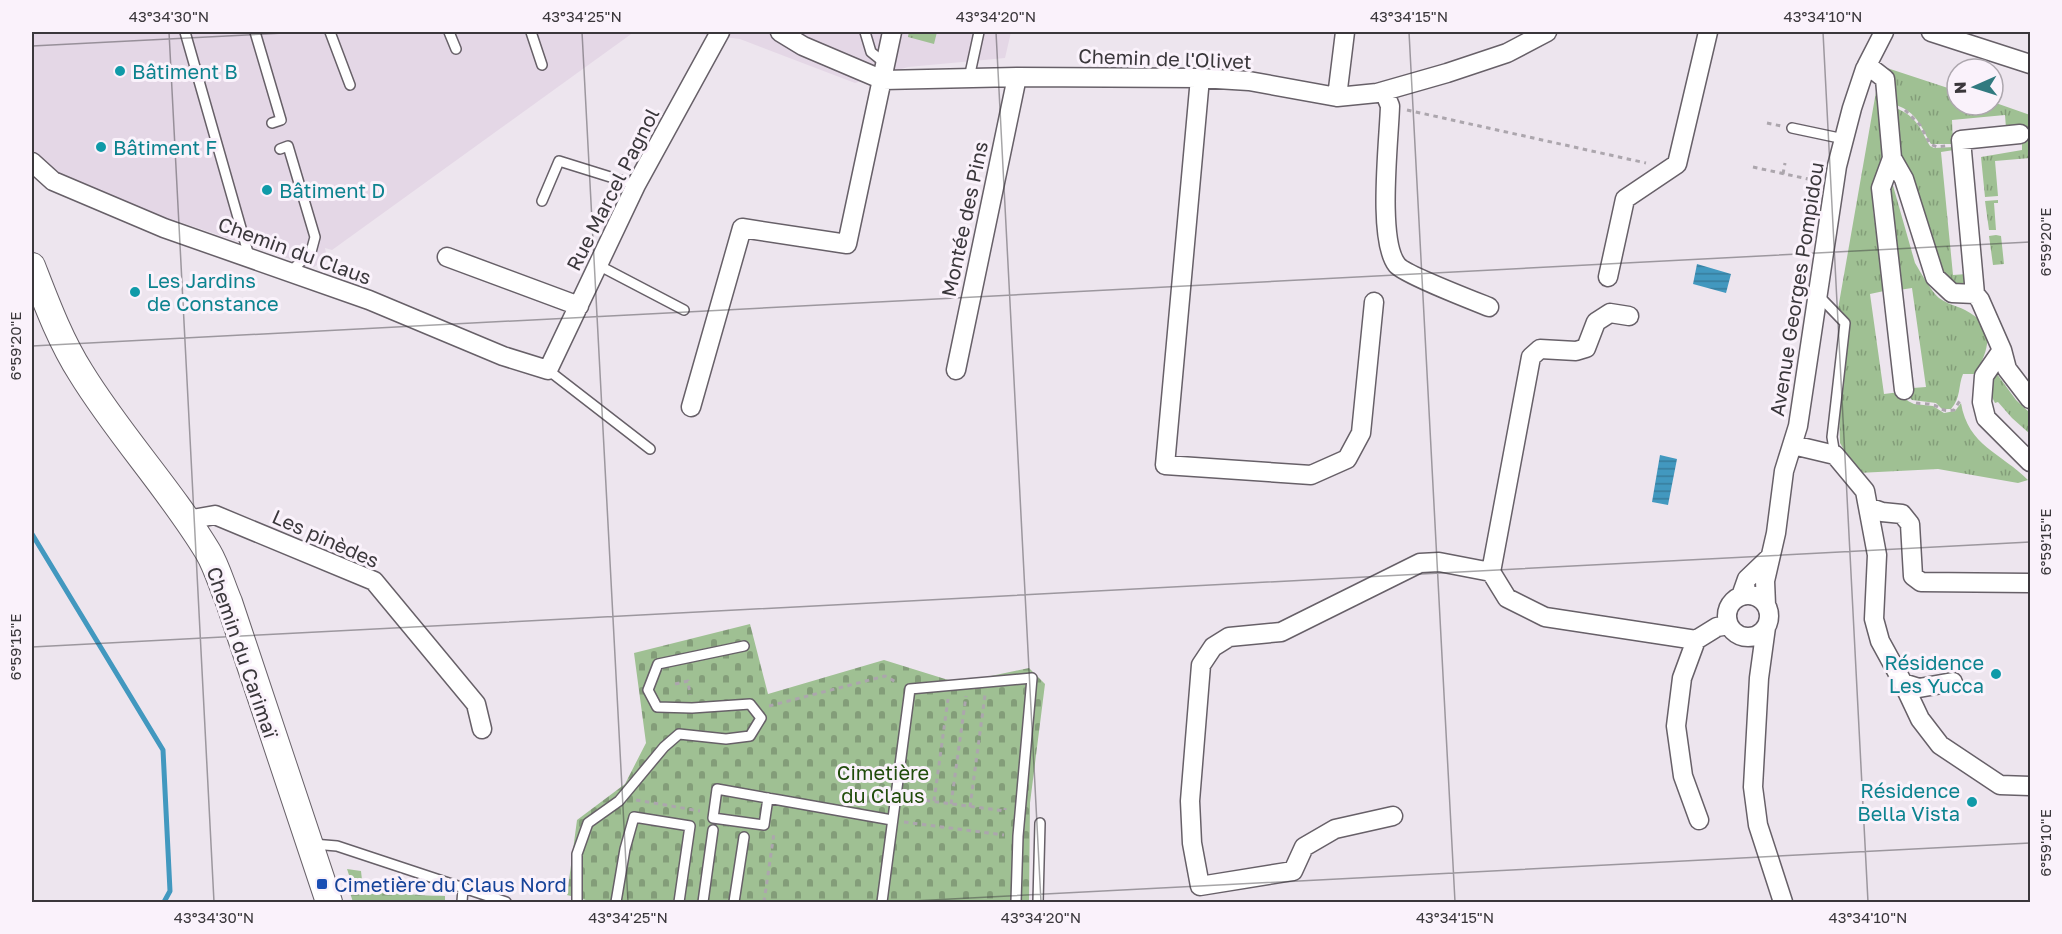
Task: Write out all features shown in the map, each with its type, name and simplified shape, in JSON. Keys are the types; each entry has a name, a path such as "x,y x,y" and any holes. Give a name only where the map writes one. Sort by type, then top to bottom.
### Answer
{"main road":[{"name":"Chemin du Carimaï","path":"32,266 60,335 80,372 104,409 187,520 209,554 229,602 329,903"}],"street":[{"name":"Rue Marcel Pagnol","path":"548,370 636,185 720,32"},
{"name":"Chemin de l'Olivet","path":"780,32 803,46 884,72 969,78 1200,78 1249,81 1337,97 1387,99 1447,73 1508,53 1547,32"},
{"path":"691,408 742,228 847,244 892,32"},
{"path":"1337,97 1345,32"},
{"path":"1608,276 1625,200 1677,164 1708,32"},
{"name":"Avenue Georges Pompidou","path":"1766,606 1765,581 1776,533 1784,471 1798,426 1834,184 1852,108 1867,65 1884,32"},
{"path":"1931,32 2031,64"},
{"path":"1867,65 1885,79 1892,158 1904,179 1935,277 1952,293 1975,294"},
{"name":"Montée des Pins","path":"956,370 1017,77"},
{"path":"1200,78 1165,465 1311,475 1347,459 1361,433 1374,302"},
{"path":"1387,99 1386,217 1389,250 1398,267 1489,308"},
{"path":"2020,134 1961,140 1975,294 1980,300 2002,350 2007,369 2031,399"},
{"path":"1892,158 1881,188 1908,396"},
{"name":"Chemin du Claus","path":"32,162 53,181 164,228 369,300 502,356 548,370"},
{"path":"447,257 579,306"},
{"path":"1491,573 1531,357 1540,349 1576,351 1586,348 1596,322 1610,313 1629,316"},
{"path":"2002,350 1984,376 1982,402 1986,418 2031,462"},
{"path":"1793,445 1836,455 1865,491 1877,555 1874,619 1880,641 1920,720 1940,745 2000,785 2031,786"},
{"path":"1868,507 1882,512 1902,514 1910,524 1913,576 1921,582 2031,583"},
{"name":"Les pinèdes","path":"187,520 215,515 374,581 476,704 482,729"},
{"path":"1759,678 1749,653 1734,630 1727,613 1732,603 1741,596 1747,579 1769,558"},
{"path":"1393,816 1335,829 1304,848 1293,871 1200,886 1192,843 1190,801 1201,665 1213,647 1229,637 1281,632 1420,563 1439,562 1491,573 1508,598 1545,617 1696,640"},
{"path":"1741,596 1760,599 1766,606 1769,616 1759,678 1753,787 1758,825 1783,903"},
{"path":"1699,820 1683,776 1676,726 1682,678 1696,640 1717,627 1734,630 1749,637 1759,634 1766,627"},
{"path":"1903,683 1919,688 1953,682"}],"lane":[{"path":"185,32 249,256"},
{"path":"255,32 281,120 272,123"},
{"path":"330,32 350,85"},
{"path":"450,32 456,49"},
{"path":"531,32 542,65"},
{"path":"865,32 871,52 884,72"},
{"path":"969,78 979,32"},
{"path":"1792,128 1844,139"},
{"path":"280,148 288,146 315,237 311,252 290,272"},
{"path":"542,201 559,161 636,185"},
{"path":"598,265 684,310"},
{"path":"1817,293 1845,323 1832,437 1836,455"},
{"path":"548,370 650,449"},
{"path":"577,903 577,854 588,823 622,797 664,747 679,734 726,739 750,736 761,718 750,704 692,708 657,707 648,690 658,664 744,646"},
{"path":"882,903 910,689 1032,678 1018,836 1016,903"},
{"path":"768,798 764,825 713,818 717,789 768,798 892,820"},
{"path":"616,903 625,849 634,817 690,826 679,903"},
{"path":"1038,903 1040,823"},
{"path":"703,903 713,830"},
{"path":"734,903 744,837"},
{"path":"308,844 337,846 506,903"},
{"path":"462,903 463,888"}],"path":[{"path":"1387,99 1664,167 1677,164"},
{"path":"1901,109 1914,117 1931,145 1953,146"},
{"path":"1783,174 1785,163"},
{"path":"1753,167 1834,184"},
{"path":"1908,396 1935,405 1943,411 1954,410 1960,399"},
{"path":"761,718 768,706 885,676 910,689"},
{"path":"675,684 688,681 692,708"},
{"path":"970,807 987,682"},
{"path":"951,804 968,684"},
{"path":"934,801 950,685"},
{"path":"906,793 915,799 1005,811 1006,800"},
{"path":"622,797 714,814"},
{"path":"892,820 1018,836"},
{"path":"764,903 774,836"}],"shaded area":[{"path":"32,32 634,32 332,250 325,248 327,258 314,267 32,170"},
{"path":"681,32 1011,32 1005,58 908,67 855,83 740,39"}],"green space":[{"path":"909,32 937,32 934,44 908,37"},
{"path":"1881,66 1945,87 1945,117 1984,117 1952,120 1953,144 1931,144 1914,116 1896,105"},
{"path":"1877,86 1882,157 1876,182 1876,206 1873,209 1884,291 1870,294 1884,394 1900,392 1914,404 1933,406 1944,413 1955,411 1961,403 1965,418 1978,439 2028,480 2018,483 1938,469 1858,473 1840,443 1839,406 1848,319 1838,309"},
{"path":"2005,106 2030,115 2030,129 2021,126 2006,128"},
{"path":"1896,108 1913,119 1930,146 1934,148 1954,147 1954,150 1941,152 1953,275 1967,274 1965,283 1957,286 1940,274 1899,147"},
{"path":"2030,138 2030,158 1995,161 1998,196 1985,197 1981,157 2022,150 2022,139"},
{"path":"1888,182 1892,182 1915,263 1926,282 1939,298 1975,316 1986,330 1987,347 1984,355 1975,374 1963,374 1958,396 1951,409 1942,409 1936,403 1912,400 1909,397 1913,388 1926,387 1912,288 1899,290"},
{"path":"1998,200 1998,203 1994,203 1996,230 1989,230 1985,201"},
{"path":"1989,236 2001,236 2004,264 1993,265"},
{"path":"1997,374 2016,400 2030,413 2030,434 1998,402 1995,403 1992,397 1987,397 1988,378"},
{"name":"Cimetière du Claus","path":"750,624 768,694 884,660 958,683 1029,668 1045,684 1030,803 1029,902 586,902 586,900 567,895 577,820 625,784 646,743 634,653"},
{"path":"347,869 361,871 362,880 382,889 445,896 445,902 353,902 349,890 352,884"}],"water":[{"path":"1697,264 1731,274 1726,293 1693,284"},
{"path":"1660,455 1677,459 1668,505 1652,502"}],"waterway":[{"path":"32,534 163,750 170,891 164,902"}],"place":[{"name":"Bâtiment B","path":"120,71"},
{"name":"Bâtiment F","path":"101,147"},
{"name":"Bâtiment D","path":"267,190"},
{"name":"Les Jardins de Constance","path":"135,292"},
{"name":"Résidence Les Yucca","path":"1996,674"},
{"name":"Résidence Bella Vista","path":"1972,802"},
{"name":"Cimetière du Claus Nord","path":"322,884"}]}
